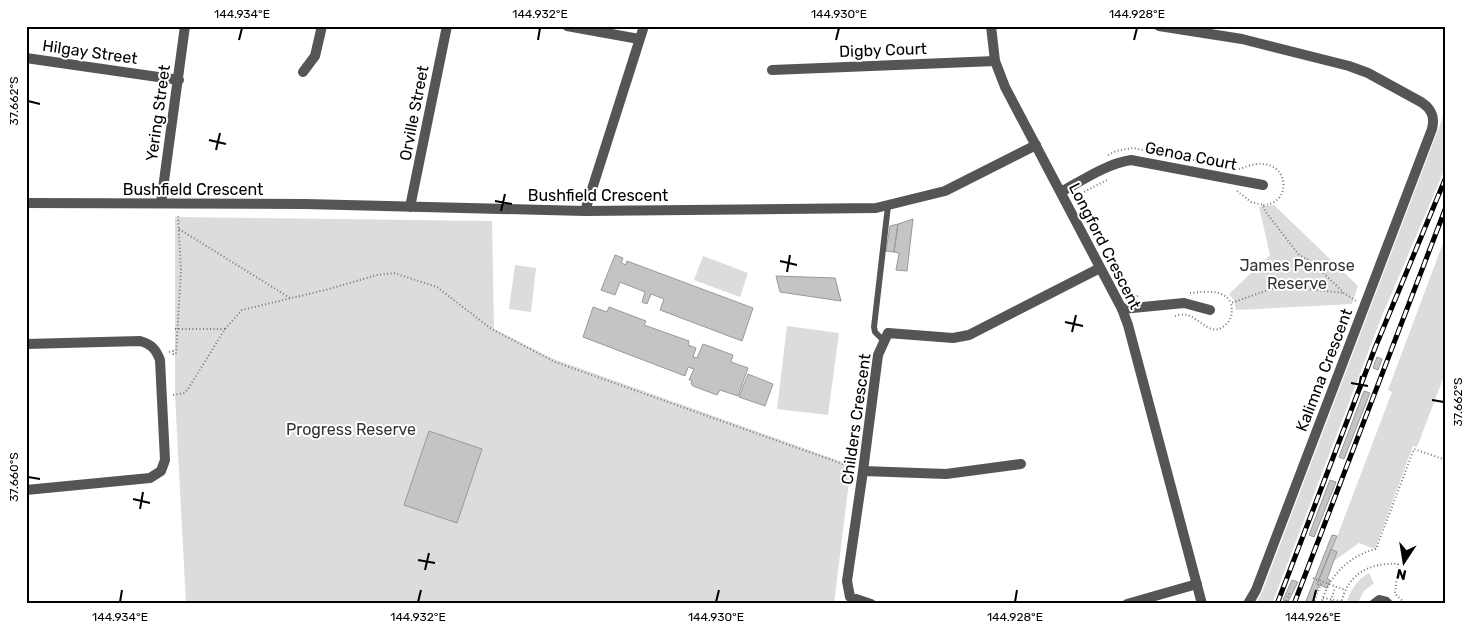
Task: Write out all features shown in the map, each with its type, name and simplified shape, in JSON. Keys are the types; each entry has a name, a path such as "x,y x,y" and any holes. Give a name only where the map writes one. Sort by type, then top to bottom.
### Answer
{"street":[{"name":"Yering Street","path":"161,203 185,26"},
{"path":"303,72 315,56 322,26"},
{"name":"Orville Street","path":"410,207 446,26"},
{"path":"567,26 640,39"},
{"path":"585,211 644,26"},
{"name":"Longford Crescent","path":"991,26 995,61 1005,87 1122,309 1128,325 1202,604"},
{"name":"Kalimna Crescent","path":"1158,26 1242,39 1358,69 1426,105 1433,117 1432,129 1256,590 1248,604"},
{"name":"Hilgay Street","path":"26,58 178,80"},
{"name":"Digby Court","path":"772,70 995,61"},
{"name":"Bushfield Crescent","path":"26,203 161,203 585,211 876,208 945,191 1036,145"},
{"name":"Genoa Court","path":"1061,192 1114,164 1131,160 1263,185"},
{"name":"Childers Crescent","path":"871,604 850,597 847,581 878,356 888,333 953,338 969,335 1100,268"},
{"path":"1122,309 1184,303 1210,310"},
{"path":"26,344 140,341 155,349 160,360 165,460 161,471 150,478 26,490"},
{"path":"863,471 946,474 1022,464"},
{"path":"1127,604 1197,584"}],"lane":[{"path":"884,341 875,332 874,326 888,206"},
{"path":"1371,604 1379,598 1387,600 1391,604"}],"path":[{"path":"1104,157 1116,151 1133,148 1229,167"},
{"path":"1235,190 1251,202 1263,205 1270,205 1282,194 1284,182 1279,171 1260,163 1239,169"},
{"path":"1073,186 1078,196 1114,176"},
{"path":"1263,205 1265,211 1299,255 1312,262 1344,294 1364,306"},
{"path":"169,352 173,351 173,354 176,354 176,329 182,271 178,215"},
{"path":"178,229 290,298"},
{"path":"173,395 184,393 188,390 225,330 242,310 387,273 401,275 437,287 490,328 555,362 863,471"},
{"path":"176,329 225,330"},
{"path":"1321,604 1329,584 1350,560 1362,553 1376,550 1414,449 1446,460"},
{"path":"1323,598 1341,602 1346,590 1364,570 1384,563 1398,564 1395,594 1406,604"},
{"path":"1313,578 1346,590"},
{"path":"1313,604 1322,581"},
{"path":"1330,604 1335,586"},
{"path":"1285,604 1290,592"}],"green space":[{"path":"1446,109 1446,166 1382,316 1272,604 1256,604 1262,592"},
{"name":"James Penrose Reserve","path":"1274,205 1358,286 1352,304 1236,310 1234,300 1229,294 1270,255 1259,207"},
{"name":"Progress Reserve","path":"175,217 492,221 494,329 551,358 851,465 834,604 186,604 175,395"},
{"path":"1446,235 1446,371 1417,447 1413,446 1375,549 1359,543 1334,561 1337,552 1332,550 1392,392 1388,390"},
{"path":"703,256 748,273 740,297 694,280"},
{"path":"515,265 536,268 531,312 509,309"},
{"path":"787,326 839,333 828,415 777,409"},
{"path":"1369,573 1374,583 1364,591 1357,604 1346,604 1355,586"}],"building":[{"path":"913,219 907,271 896,270 899,253 894,252 898,224"},
{"path":"898,224 894,252 886,251 890,226"},
{"path":"615,255 623,258 621,263 626,265 627,261 753,308 742,341 660,310 664,299 651,294 647,304 642,302 645,292 620,282 615,295 601,290"},
{"path":"776,276 835,278 841,301 780,292"},
{"path":"593,307 607,312 609,307 646,321 644,325 689,341 688,345 696,348 693,357 697,358 703,344 733,355 731,362 748,368 738,396 720,390 717,395 693,386 691,384 692,380 689,380 694,369 688,367 685,376 583,337"},
{"path":"1377,357 1382,359 1378,370 1373,368"},
{"path":"748,374 773,384 765,406 739,397"},
{"path":"1364,391 1370,393 1344,459 1339,457"},
{"path":"429,431 482,449 457,523 404,505"},
{"path":"1330,480 1336,482 1314,537 1309,535"},
{"path":"1332,535 1337,536 1317,584 1319,585 1312,603 1306,601"},
{"path":"1331,549 1337,552 1327,579 1330,580 1327,588 1317,584"},
{"path":"1292,580 1298,582 1288,602 1283,600"}],"railway":[{"path":"1277,604 1375,348 1446,177"},
{"path":"1294,604 1446,207"}]}
